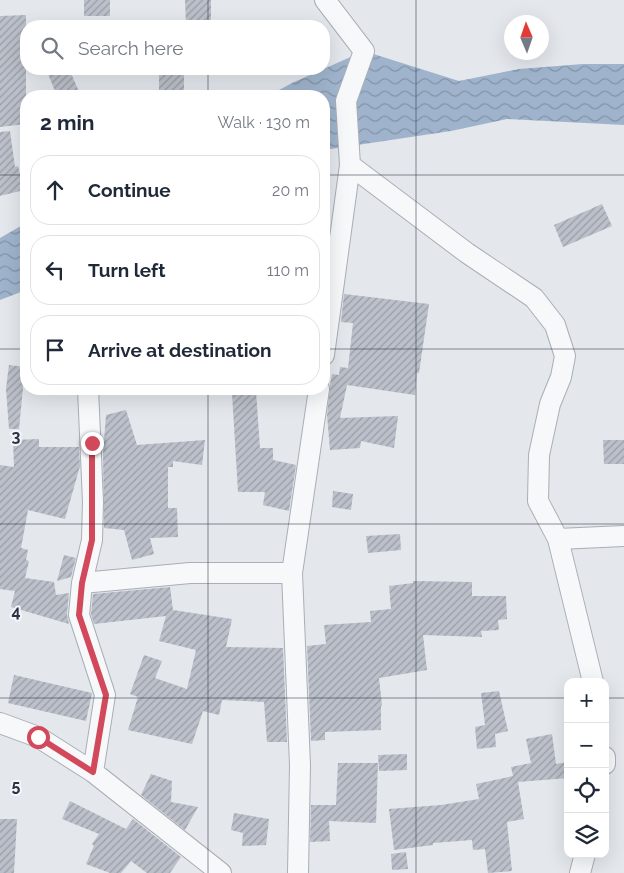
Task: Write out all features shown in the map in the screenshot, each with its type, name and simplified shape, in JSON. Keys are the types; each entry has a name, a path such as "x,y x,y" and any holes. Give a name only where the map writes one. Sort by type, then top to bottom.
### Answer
{"street":[{"path":"325,0 364,51 346,101 350,166 330,312"},
{"path":"350,166 466,253 534,298 555,325 565,356 561,377 550,404 539,454 538,501 558,539 592,678"},
{"path":"88,395 93,502 92,540 82,583 79,615 106,695 93,772"},
{"path":"298,873 300,764 292,573 317,395"},
{"path":"558,539 624,536"},
{"path":"82,583 190,573 292,573"},
{"path":"0,723 38,737 93,772 221,873"},
{"path":"580,873 584,858"}],"water":[{"path":"364,51 459,81 519,69 583,64 624,64 624,125 507,119 451,131 330,149 330,90 279,90 310,75 330,75 330,66"},
{"path":"20,226 20,292 0,300 0,238"}],"building":[{"path":"84,0 110,0 110,16 84,16"},
{"path":"185,0 211,0 211,20 186,20"},
{"path":"26,15 26,20 20,20 20,75 26,75 26,90 20,90 20,125 0,127 0,16"},
{"path":"48,75 72,75 78,90 55,90"},
{"path":"159,75 184,75 184,90 159,90"},
{"path":"10,131 15,167 18,166 20,174 20,191 0,196 0,132"},
{"path":"602,204 612,226 563,247 554,225"},
{"path":"344,294 429,304 415,395 347,385 340,418 398,416 394,448 361,441 360,448 330,450 327,415 330,385 332,374 339,375 340,367 348,368 353,323 341,322"},
{"path":"9,365 20,366 20,395 22,395 19,429 9,429 6,389"},
{"path":"232,395 256,395 260,448 273,448 273,460 296,465 289,511 263,505 265,492 238,492"},
{"path":"126,410 137,445 205,440 202,465 173,461 173,467 168,467 168,508 177,508 178,537 150,538 154,554 132,560 124,530 104,528 103,454 106,415"},
{"path":"39,439 39,447 79,447 80,466 65,519 28,510 21,548 28,550 26,560 29,561 25,578 54,582 56,595 69,593 67,614 69,624 11,607 15,591 0,589 0,465 14,467 13,440"},
{"path":"603,440 624,440 624,464 604,464"},
{"path":"333,491 353,494 351,510 332,507"},
{"path":"400,534 401,550 368,553 366,536"},
{"path":"64,555 76,558 71,577 57,581"},
{"path":"413,581 472,582 472,596 506,596 507,619 498,620 499,630 481,631 482,637 423,635 427,670 379,678 382,705 381,730 325,732 325,740 311,741 307,646 326,644 324,625 371,622 370,611 391,609 389,586 413,583"},
{"path":"170,587 173,610 232,619 226,647 283,648 287,742 267,742 264,702 222,700 219,715 203,711 192,744 128,730 138,697 130,694 144,655 162,661 155,678 187,689 196,650 159,641 166,616 94,624 91,614 93,594"},
{"path":"14,675 92,693 86,721 8,703"},
{"path":"499,691 508,731 495,734 496,747 477,749 475,727 485,725 481,693"},
{"path":"552,734 556,764 564,763 564,778 518,782 524,819 507,822 512,871 488,873 485,849 473,850 472,840 433,843 433,845 394,850 389,809 441,805 479,799 476,784 513,776 511,767 531,763 526,739"},
{"path":"407,754 407,770 379,771 378,755"},
{"path":"338,763 378,763 376,823 329,821 330,841 310,842 311,805 336,805"},
{"path":"151,774 172,781 171,802 198,807 185,830 141,795"},
{"path":"70,801 126,829 133,819 181,857 170,873 147,873 131,861 121,873 110,873 86,864 94,846 92,844 99,834 62,819"},
{"path":"234,813 269,819 266,845 242,846 243,833 231,830"},
{"path":"0,819 17,819 14,873 0,873"},
{"path":"406,852 408,869 392,870 391,854"}],"route":[{"path":"38,737 93,772 106,695 79,615 82,583 92,540 92,443"}]}
